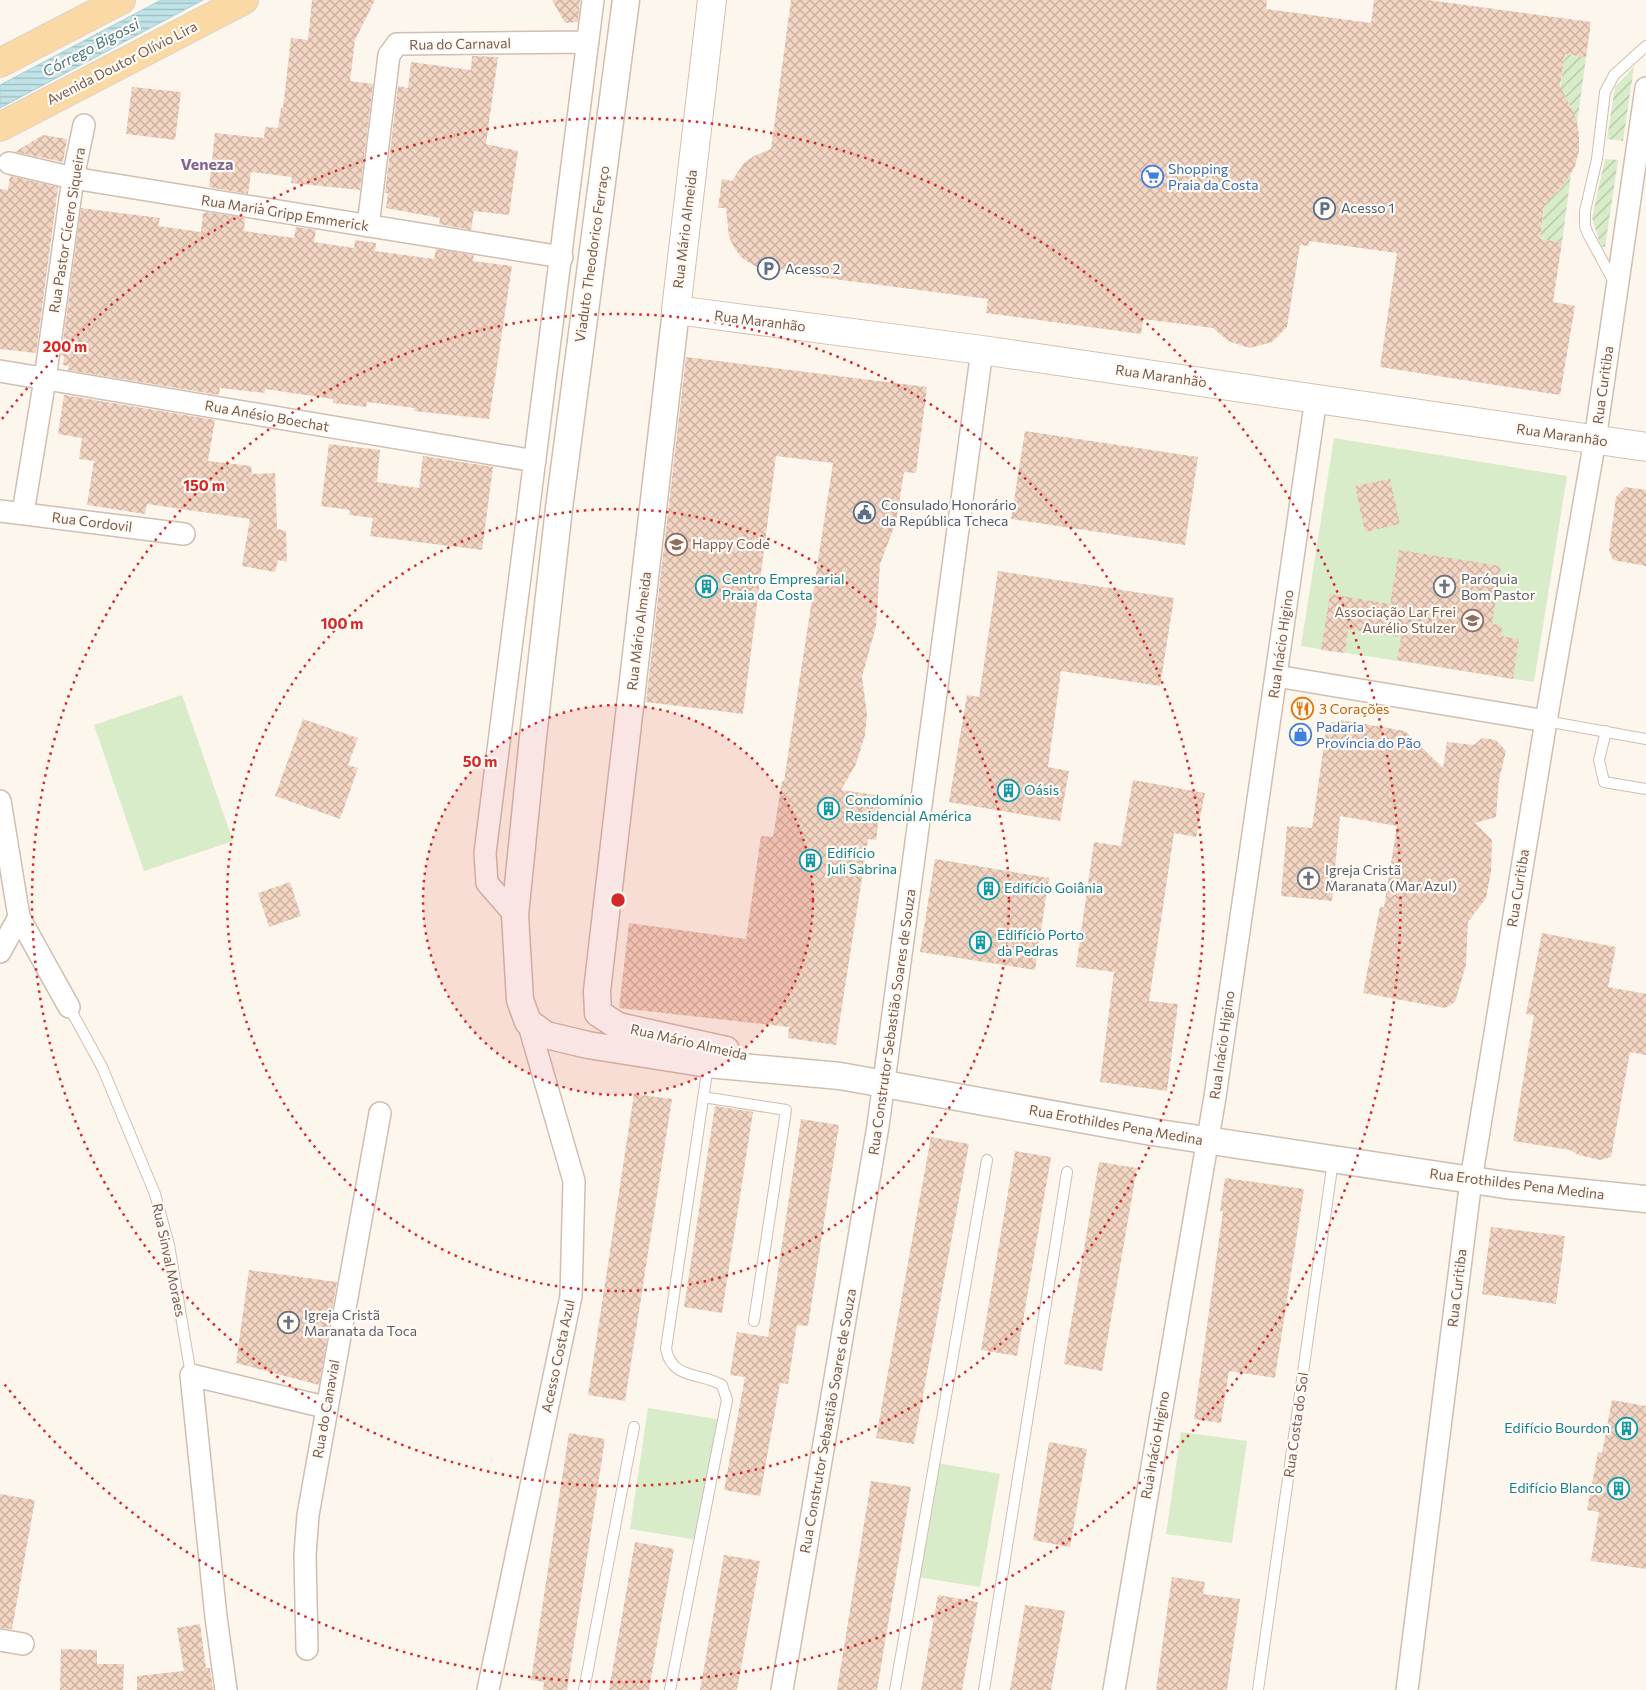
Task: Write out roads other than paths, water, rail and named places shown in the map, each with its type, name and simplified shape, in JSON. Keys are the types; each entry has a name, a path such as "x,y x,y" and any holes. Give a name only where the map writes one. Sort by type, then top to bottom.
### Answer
{"main road":[{"path":"0,63 121,0"},
{"name":"Avenida Doutor Olívio Lira","path":"0,126 244,0"},
{"name":"Rua Mário Almeida","path":"676,310 712,0"},
{"name":"Rua Maranhão","path":"676,310 982,350 1646,448"}],"street":[{"path":"528,1022 520,1000 516,915 487,883 485,853 562,257 593,0"},
{"name":"Viaduto Theodorico Ferraço","path":"516,915 533,737 559,508 626,0"},
{"name":"Rua do Carnaval","path":"368,226 389,55 397,44 588,42"},
{"name":"Rua Curitiba","path":"1407,1690 1471,1180 1546,720 1595,440 1646,88"},
{"name":"Rua Pastor Cícero Siqueira","path":"23,513 45,379 73,178 84,124"},
{"name":"Rua Maria Gripp Emmerick","path":"9,164 73,178 562,257"},
{"name":"Rua Mário Almeida","path":"676,310 597,992 598,1013 618,1026 840,1076"},
{"name":"Rua Construtor Sebastião Soares de Souza","path":"782,1690 884,1084 982,350"},
{"name":"Rua Anésio Boechat","path":"0,371 535,461"},
{"name":"Rua Inácio Higino","path":"1114,1690 1216,1088 1316,398"},
{"name":"Rua Cordovil","path":"0,511 184,534"},
{"path":"1276,676 1546,720"},
{"name":"Rua Sinval Moraes","path":"0,801 20,917 69,1008"},
{"path":"0,952 20,917"},
{"name":"Rua Erothildes Pena Medina","path":"528,1022 546,1035 588,1045 708,1064 840,1076 1206,1140 1334,1160 1505,1185 1646,1200"},
{"name":"Acesso Costa Azul","path":"488,1690 571,1296 574,1182 528,1022"},
{"name":"Rua do Canavial","path":"307,1649 306,1536 325,1407 380,1113"},
{"path":"191,1375 325,1407"},
{"name":"Rua Sinval Moraes","path":"191,1375 216,1617 226,1690"},
{"path":"0,1640 23,1644"}],"lane":[{"path":"1617,287 1588,234 1585,226 1585,211 1597,159 1605,92 1614,75 1646,46"},
{"path":"1546,720 1646,739"},
{"path":"1606,731 1598,760 1604,782 1646,789"},
{"name":"Rua Sinval Moraes","path":"69,1008 102,1067 155,1194 169,1245 191,1375"},
{"path":"670,1690 727,1400 722,1385 712,1379 675,1369 668,1360 666,1349 708,1064"},
{"path":"703,1098 786,1110 754,1321"},
{"path":"895,1690 987,1160"},
{"name":"Rua Costa do Sol","path":"1258,1690 1334,1160"},
{"path":"984,1690 1067,1172"},
{"path":"584,1690 634,1427"}],"water":[{"name":"Córrego Bigossi","path":"161,0 203,0 0,108 0,85"}],"place":[{"name":"Shopping Praia da Costa","path":"1152,177"},
{"name":"Acesso 1","path":"1325,208"},
{"name":"Acesso 2","path":"769,269"},
{"name":"Consulado Honorário da República Tcheca","path":"865,513"},
{"name":"Happy Code","path":"676,544"},
{"name":"Centro Empresarial Praia da Costa","path":"706,587"},
{"name":"Paróquia Bom Pastor","path":"1445,587"},
{"name":"Associação Lar Frei Aurélio Stulzer","path":"1472,620"},
{"name":"3 Corações","path":"1303,709"},
{"name":"Padaria Província do Pão","path":"1300,735"},
{"name":"Oásis","path":"1008,790"},
{"name":"Condomínio Residencial América","path":"829,808"},
{"name":"Edifício Juli Sabrina","path":"811,861"},
{"name":"Igreja Cristã Maranata (Mar Azul)","path":"1309,878"},
{"name":"Edifício Goiânia","path":"988,888"},
{"name":"Edifício Porto da Pedras","path":"981,943"},
{"name":"Igreja Cristã Maranata da Toca","path":"288,1323"},
{"name":"Edifício Bourdon","path":"1626,1428"},
{"name":"Edifício Blanco","path":"1619,1488"}],"district":[{"name":"Veneza","path":"207,164"}]}
